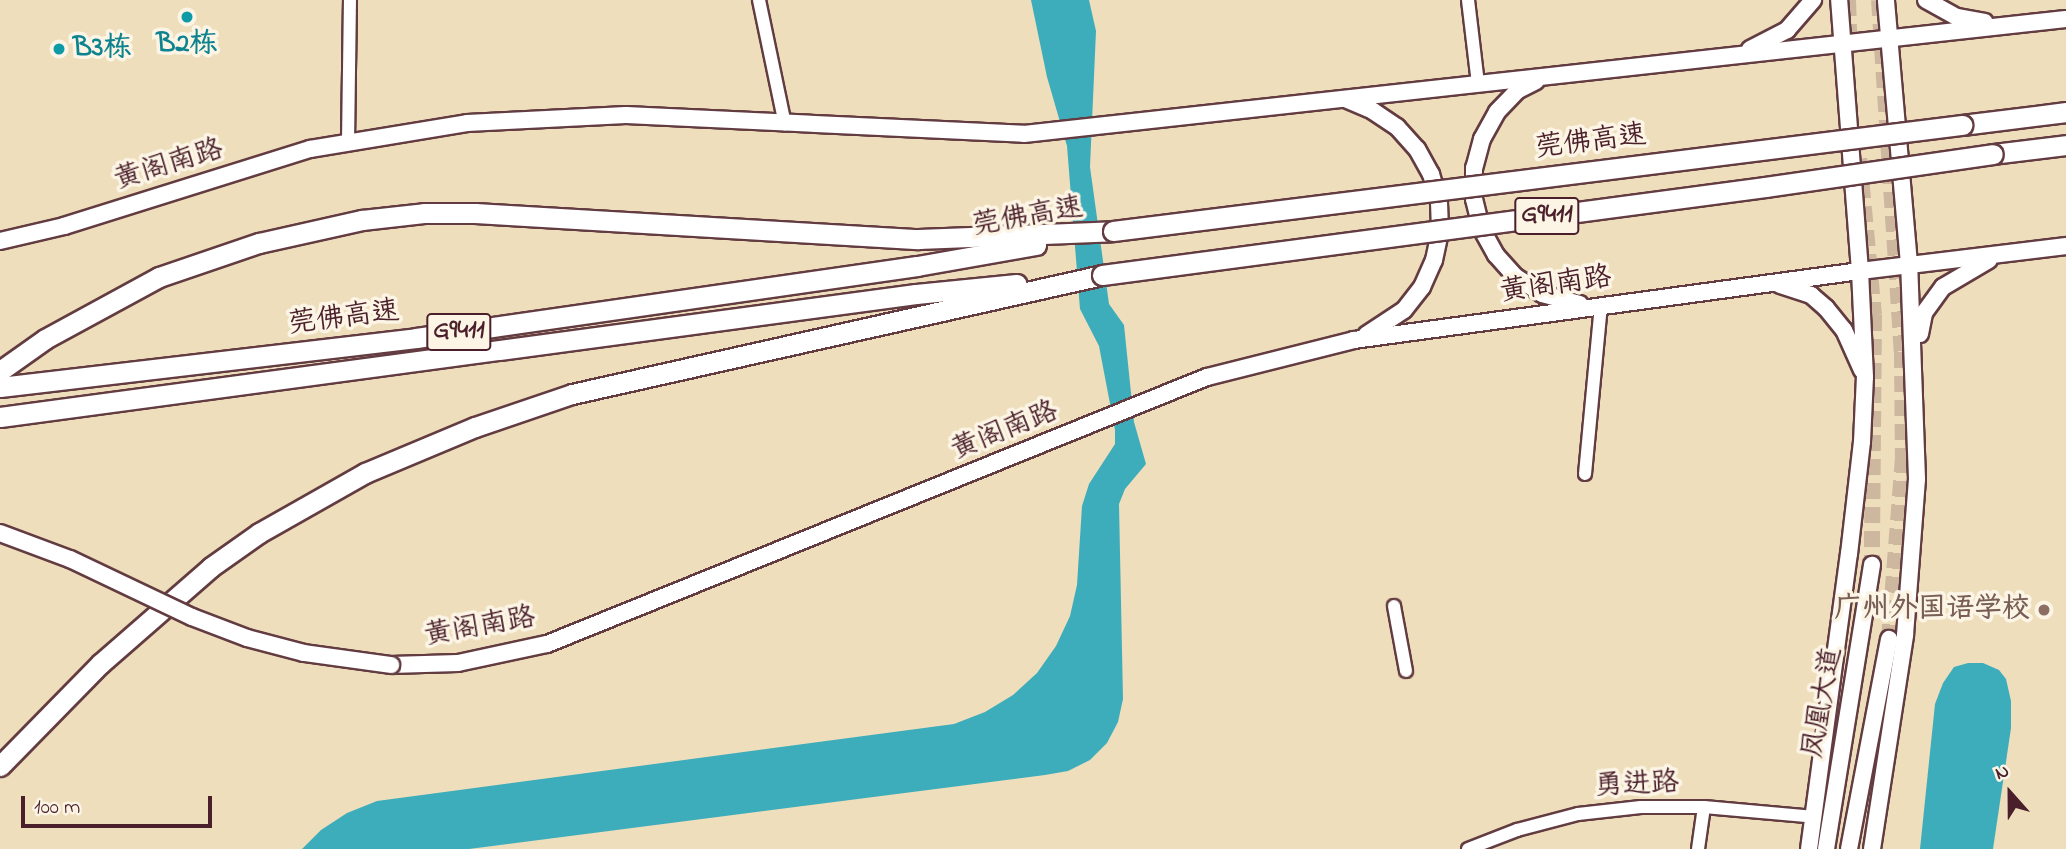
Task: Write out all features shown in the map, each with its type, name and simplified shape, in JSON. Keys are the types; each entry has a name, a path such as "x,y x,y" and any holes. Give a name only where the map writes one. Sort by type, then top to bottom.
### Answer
{"highway":[{"name":"莞佛高速","path":"0,387 415,338 917,266 1113,231 2066,112"},
{"name":"莞佛高速","path":"0,416 916,294 1102,275 2066,145"},
{"path":"0,371 45,339 106,303 159,277 208,258 307,230 424,213 475,213 918,239 1113,231"},
{"path":"0,766 100,664 211,567 278,521 365,473 475,427 572,394 700,363 1102,275"}],"main road":[{"path":"1737,55 1787,30 1813,0"},
{"path":"1809,849 1862,442 1865,377 1860,271 1840,43 1839,0"},
{"path":"1872,849 1905,635 1917,479 1915,364 1909,264 1886,0"},
{"path":"1926,0 1957,17 2004,25"},
{"name":"黄阁南路","path":"0,241 76,222 310,149 467,123 626,115 1024,134 2066,19"},
{"path":"1544,76 1518,90 1497,112 1482,139 1474,169 1474,199 1481,228 1496,255 1516,277 1542,294 1571,304 1601,306"},
{"path":"1345,99 1373,111 1397,128 1417,149 1431,174 1439,202 1440,222 1434,260 1422,287 1404,310 1354,340"},
{"name":"黄阁南路","path":"0,533 82,565 192,617 247,638 304,653 391,665 458,663 547,644 1038,448 1207,377 1354,340 1909,264 2065,246"},
{"path":"1915,364 1924,313 1932,300 1960,275 2003,253"},
{"path":"1774,283 1811,295 1826,308 1844,330 1865,377"},
{"name":"凤凰大道","path":"1826,849 1872,565"},
{"name":"凤凰大道","path":"1849,849 1889,639"}],"street":[{"path":"348,142 350,0"},
{"path":"759,0 785,124"},
{"path":"1468,0 1478,84"},
{"path":"1585,474 1601,306"},
{"path":"1394,606 1406,671"},
{"name":"勇进路","path":"1468,849 1517,830 1578,814 1641,807 1704,807 1815,817"},
{"path":"1698,849 1704,807"}],"water":[{"path":"1031,0 1089,0 1096,31 1090,167 1109,304 1124,325 1134,422 1146,464 1125,489 1119,504 1123,699 1118,722 1107,743 1090,760 1068,771 1045,775 469,849 302,849 321,830 347,813 377,801 954,724 985,712 1013,695 1037,673 1056,646 1070,616 1077,585 1082,506 1089,484 1115,444 1115,430 1099,346 1080,309 1067,146 1047,77"},
{"path":"1983,663 1999,670 2006,679 2011,701 2011,728 1993,849 1920,849 1935,704 1943,683 1954,667"}],"tunnel":[{"path":"1848,0 1849,36"},
{"path":"1879,0 1902,352 1903,457 1889,639"},
{"path":"1857,135 1874,315 1872,565"}],"place":[{"name":"B2栋","path":"187,17"},
{"name":"B3栋","path":"59,49"},
{"name":"广州外国语学校","path":"2044,610"}]}
